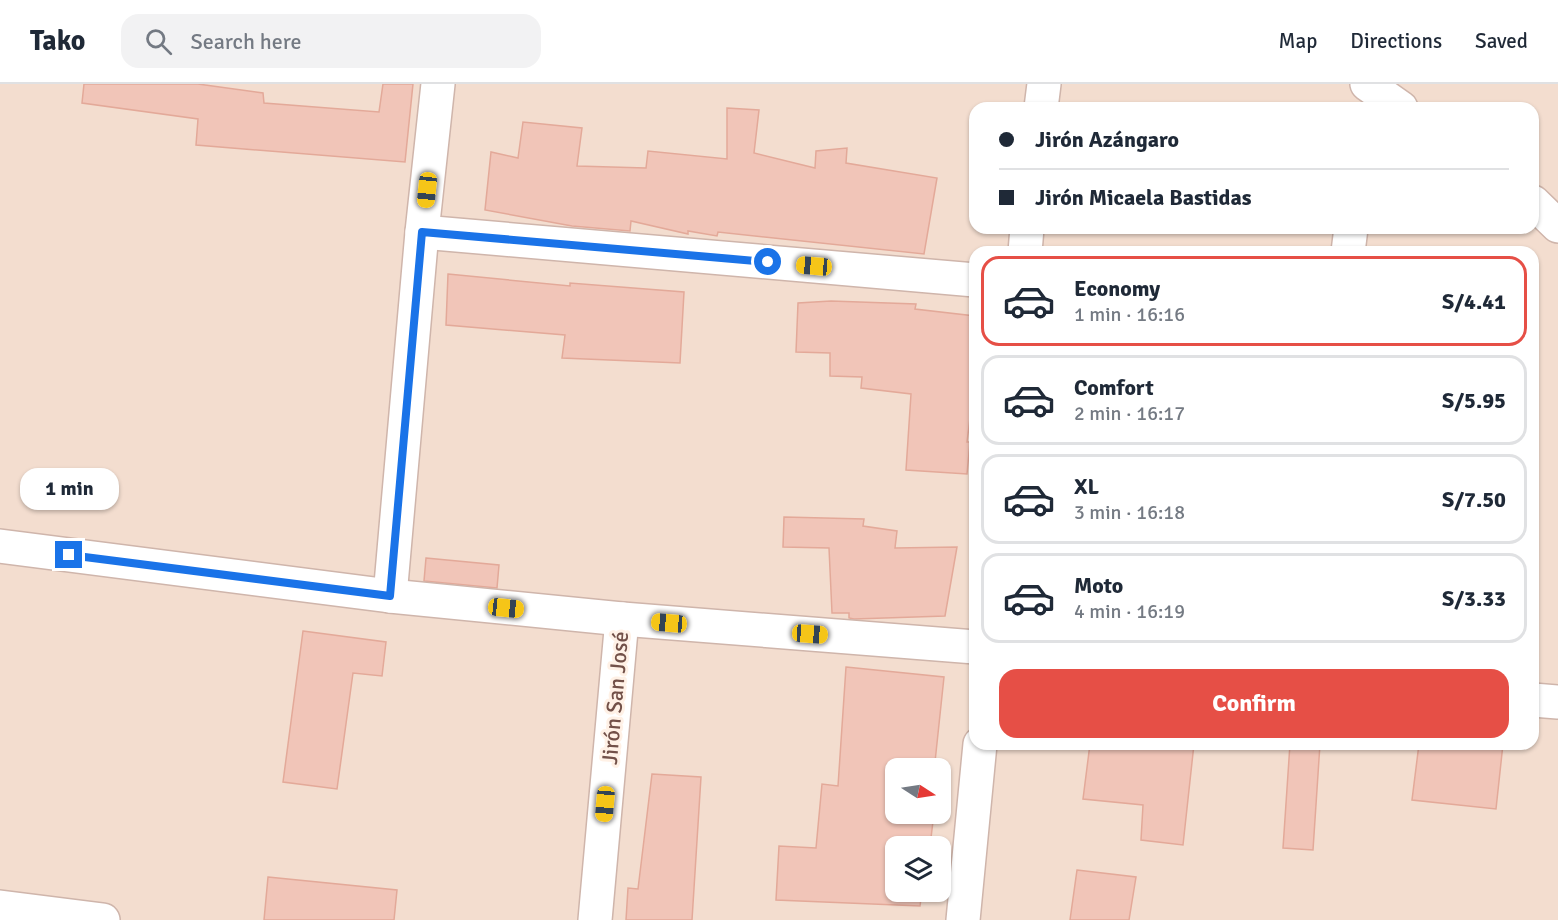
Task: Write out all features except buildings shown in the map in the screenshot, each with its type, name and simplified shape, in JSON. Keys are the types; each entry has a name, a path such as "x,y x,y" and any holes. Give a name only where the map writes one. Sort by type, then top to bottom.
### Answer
{"street":[{"path":"390,596 422,232 438,84"},
{"path":"1042,102 1044,84"},
{"path":"1366,102 1367,84"},
{"path":"1367,84 1392,102"},
{"path":"1539,208 1558,226"},
{"path":"422,232 969,279"},
{"path":"0,546 390,596 622,619 969,647"},
{"name":"Jirón San José","path":"595,920 622,619"},
{"path":"1539,700 1558,702"},
{"path":"963,920 979,750"},
{"path":"0,907 103,920"}],"shaded area":[{"path":"0,84 1558,84 1558,920 0,920"}],"route":[{"path":"69,555 390,596 422,232 768,262"}]}
